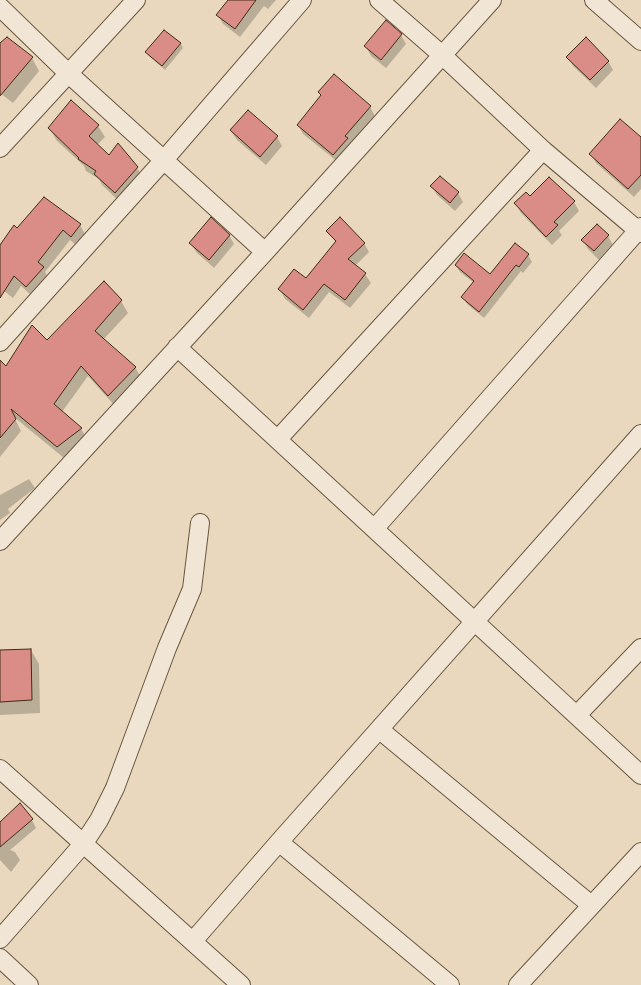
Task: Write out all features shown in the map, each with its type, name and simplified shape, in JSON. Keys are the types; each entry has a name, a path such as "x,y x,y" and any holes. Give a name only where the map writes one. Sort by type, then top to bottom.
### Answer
{"street":[{"path":"0,148 136,0"},
{"path":"0,342 163,161 302,0"},
{"path":"375,528 640,230 543,150 442,55 379,0"},
{"path":"0,541 265,252 492,0"},
{"path":"594,0 641,41"},
{"path":"0,7 163,161 265,252"},
{"path":"278,439 543,150"},
{"path":"177,347 641,775"},
{"path":"193,941 641,434"},
{"path":"0,939 84,843 99,820 115,788 163,657 192,589 200,523"},
{"path":"577,715 641,648"},
{"path":"380,730 592,905"},
{"path":"0,769 241,985"},
{"path":"279,842 450,985"},
{"path":"518,985 641,852"},
{"path":"0,958 29,985"}],"building":[{"path":"228,0 256,0 235,29 216,15"},
{"path":"386,20 402,34 381,60 364,46"},
{"path":"164,30 181,43 162,66 145,52"},
{"path":"7,37 33,57 0,96 0,43"},
{"path":"586,37 609,61 590,80 566,57"},
{"path":"334,74 371,106 345,136 348,138 333,155 297,125 321,95 318,92"},
{"path":"71,100 99,125 89,136 109,155 118,143 138,167 115,193 94,174 96,171 78,159 48,128"},
{"path":"248,110 278,136 260,157 230,130"},
{"path":"620,119 641,137 641,175 628,189 589,154"},
{"path":"440,176 459,192 450,203 430,186"},
{"path":"549,177 575,201 554,222 558,225 546,237 514,203 526,192 530,196"},
{"path":"44,197 81,224 71,237 63,230 38,262 44,267 26,287 14,276 0,298 0,245 14,225 17,228"},
{"path":"211,217 230,235 209,260 189,243"},
{"path":"340,217 365,243 348,259 366,273 345,300 324,284 303,310 278,289 294,269 306,278 336,241 326,231"},
{"path":"597,224 609,235 594,251 581,240"},
{"path":"515,243 529,254 519,267 516,265 479,312 461,297 474,281 455,265 464,253 490,274"},
{"path":"104,281 122,300 95,331 136,367 108,396 81,366 54,404 82,428 57,447 11,409 16,419 0,438 0,360 6,366 32,325 47,340"},
{"path":"31,649 32,700 0,702 0,650"},
{"path":"20,803 33,819 0,847 0,822"}]}
